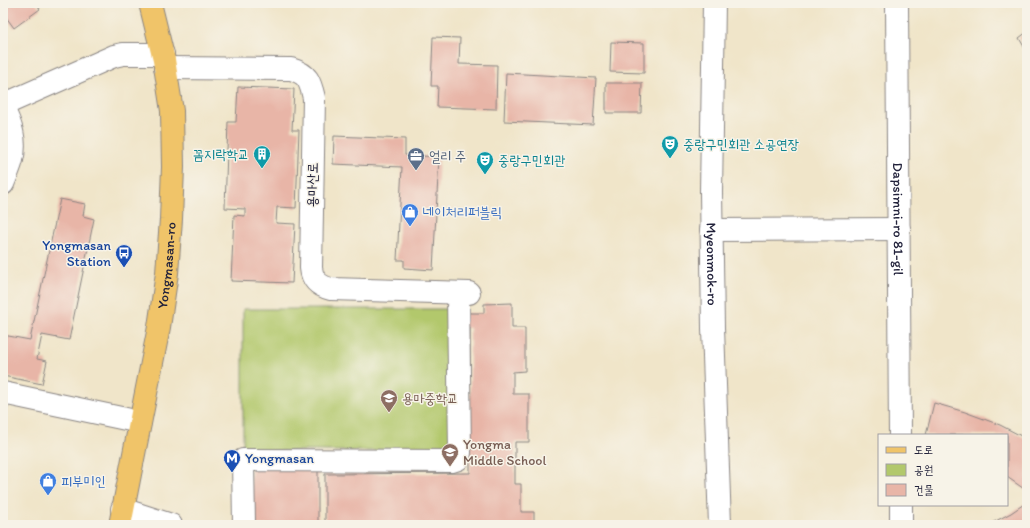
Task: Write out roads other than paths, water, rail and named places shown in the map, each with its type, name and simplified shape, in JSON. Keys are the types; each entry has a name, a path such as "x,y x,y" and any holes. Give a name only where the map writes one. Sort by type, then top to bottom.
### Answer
{"main road":[{"name":"Yongmasan-ro","path":"121,517 159,327 167,273 171,220 173,168 172,111 164,61 150,3"}],"street":[{"name":"Myeonmok-ro","path":"714,3 711,230 720,525"},
{"name":"Dapsimni-ro 81-gil","path":"897,3 900,434"},
{"path":"3,184 14,150 13,132 3,107 114,56 123,54 164,61"},
{"name":"용마산로","path":"164,61 291,69 298,71 309,81 314,98 311,273 314,280 319,285 331,289 464,293 460,453 458,459 452,461 243,460 244,525"},
{"path":"711,230 899,229"},
{"path":"3,393 140,422"},
{"path":"901,506 901,525"},
{"path":"121,517 171,525"}],"place":[{"name":"중랑구민회관 소공연장","path":"670,159"},
{"name":"꼼지락학교","path":"262,169"},
{"name":"얼리 주","path":"416,171"},
{"name":"중랑구민회관","path":"485,175"},
{"name":"네이처리퍼블릭","path":"410,227"},
{"name":"Yongmasan Station","path":"124,268"},
{"name":"용마중학교","path":"389,413"},
{"name":"Yongma Middle School","path":"450,467"},
{"name":"Yongmasan","path":"232,473"},
{"name":"피부미인","path":"48,496"}]}
